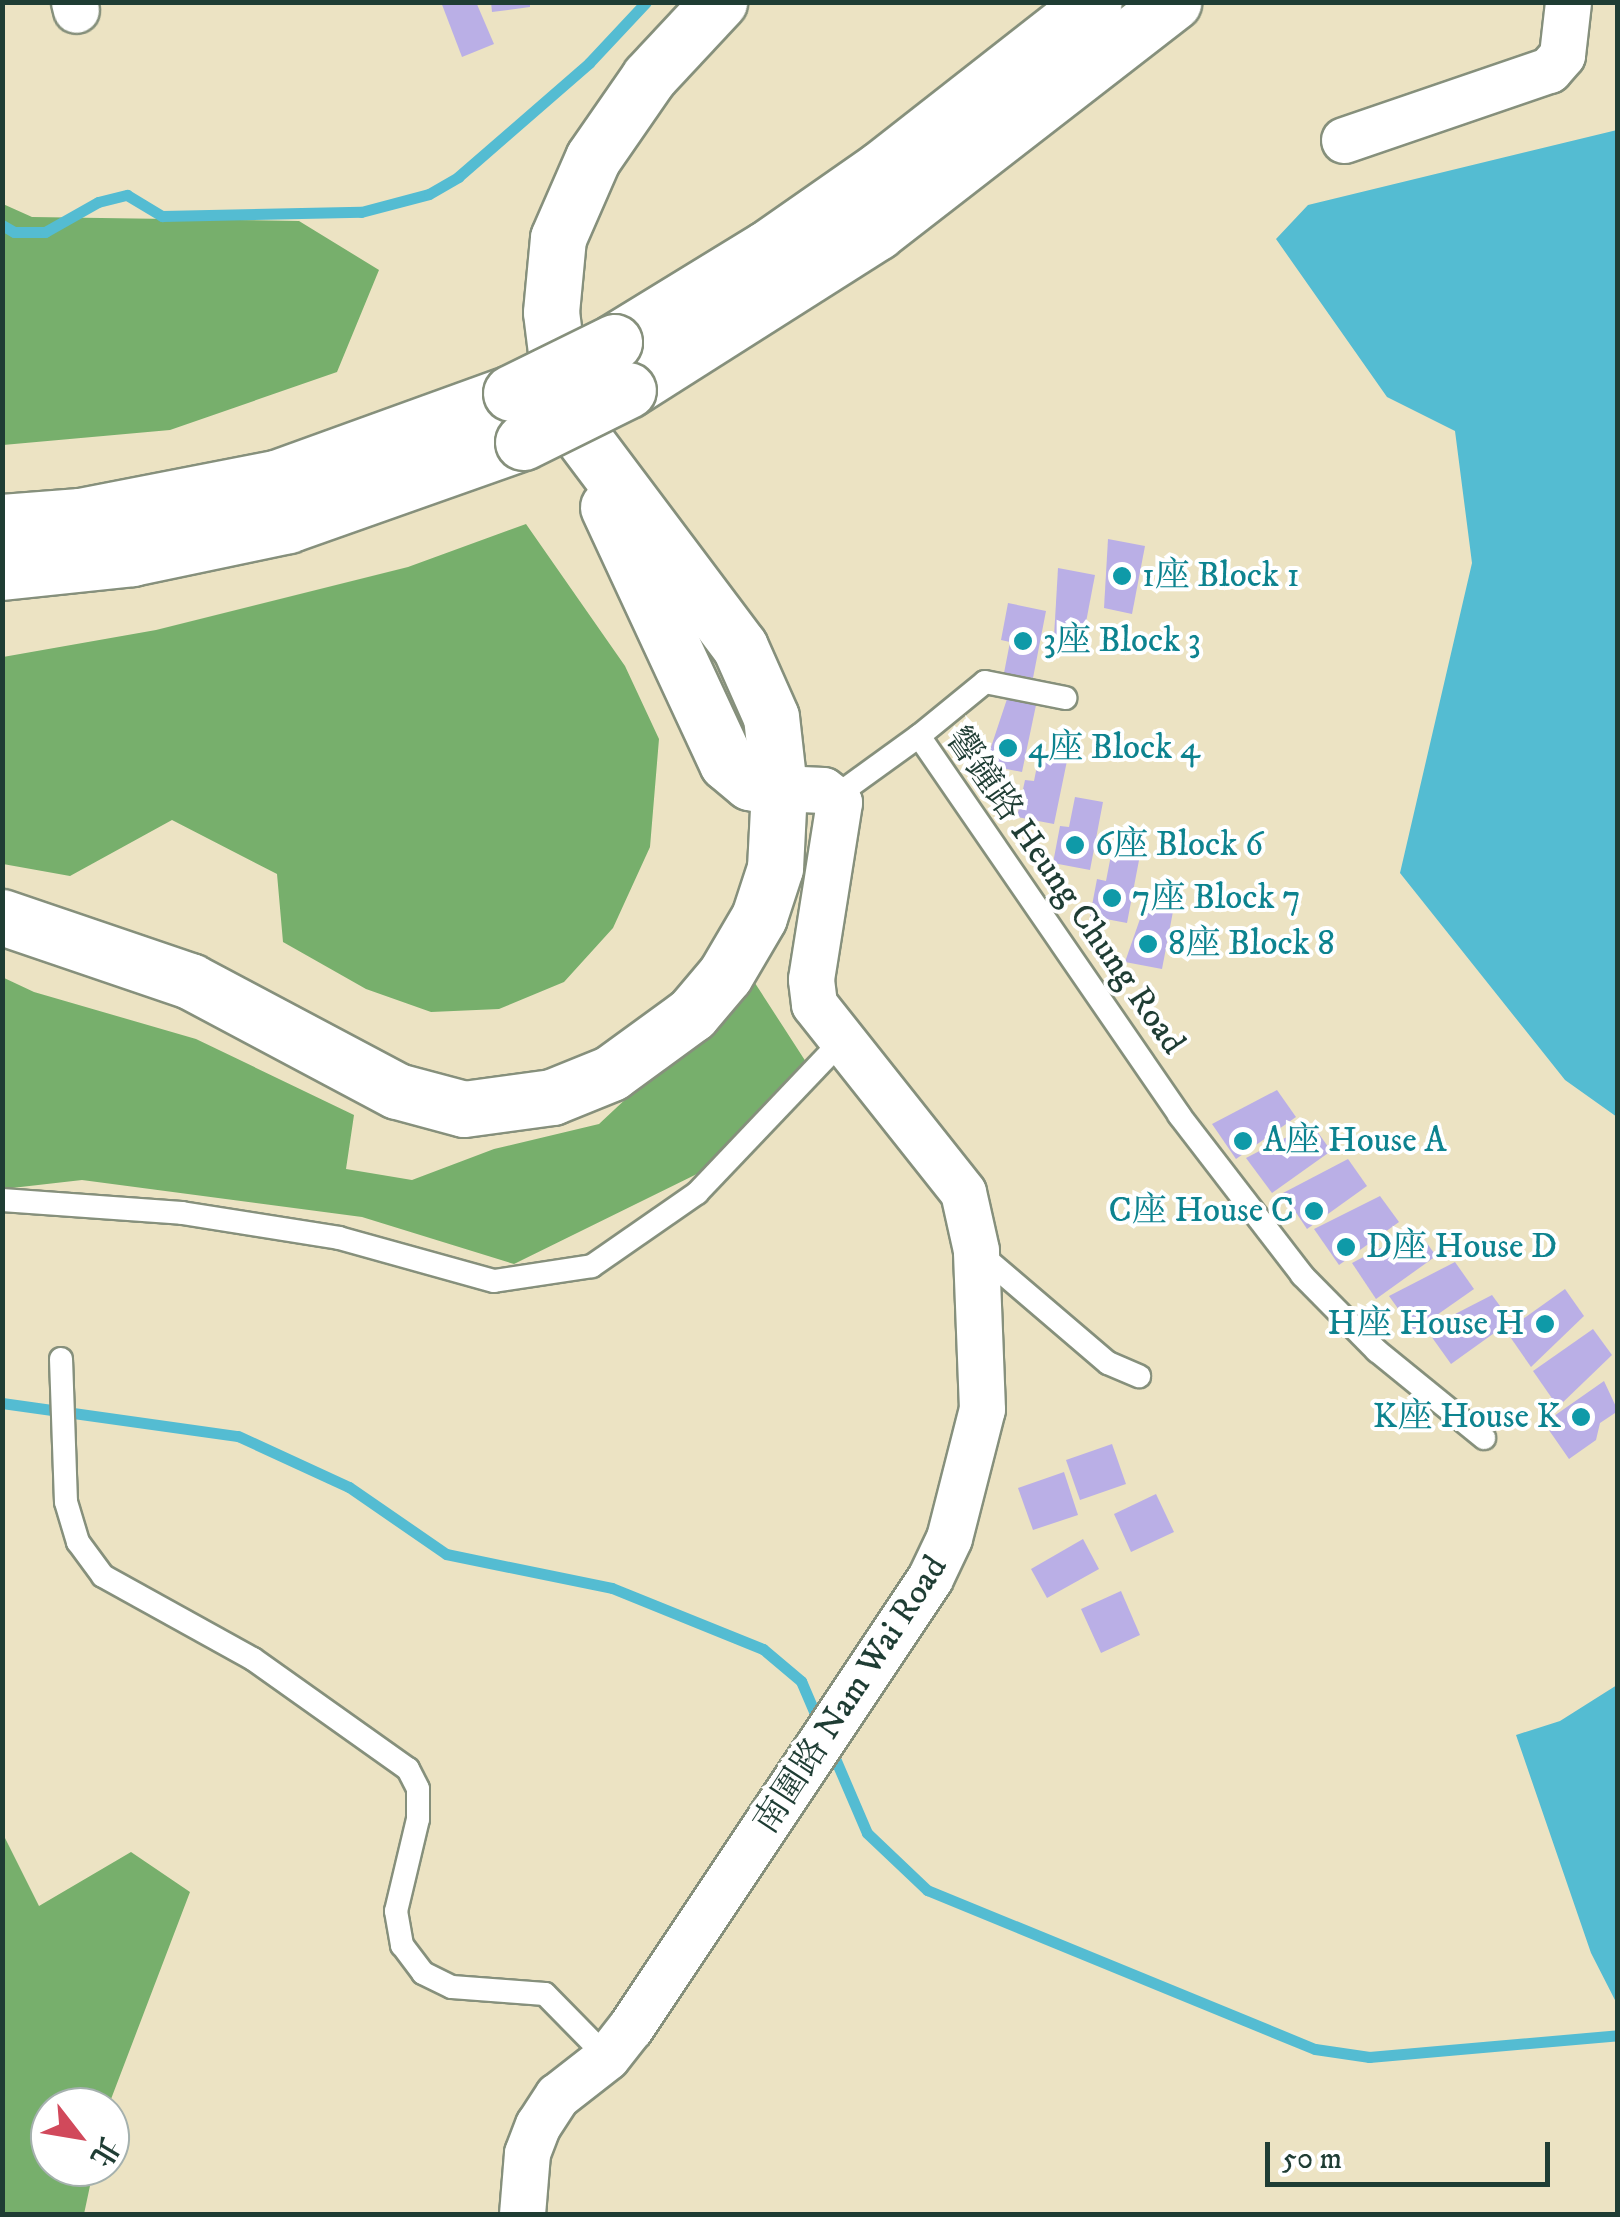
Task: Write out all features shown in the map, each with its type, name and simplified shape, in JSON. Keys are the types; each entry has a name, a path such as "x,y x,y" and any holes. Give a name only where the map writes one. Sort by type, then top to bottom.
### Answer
{"main road":[{"path":"2,916 190,981 419,1101 464,1109 522,1104 611,1072 706,999 747,941 770,889 779,788 771,717 740,647 581,435 553,340 558,238 571,199 618,118 719,2"},
{"path":"621,366 766,250 882,168 1094,2"},
{"path":"2,572 132,558 288,525 517,418 877,232 1173,2"},
{"path":"2,522 80,516 276,478 517,418"}],"street":[{"path":"1344,140 1549,70 1562,55 1568,2"},
{"path":"779,788 836,796"},
{"name":"南圍路 Nam Wai Road","path":"522,2214 527,2154 538,2125 557,2096 607,2057 820,1744 949,1538 982,1409 976,1250 964,1192 814,1004 811,979 840,808 836,796"}],"lane":[{"path":"919,736 985,682 1065,698"},
{"name":"響鐘路 Heung Chung Road","path":"836,796 919,736 1179,1115 1302,1275 1377,1351 1484,1438"},
{"path":"2,1200 182,1213 339,1238 494,1282 592,1266 698,1193 842,1042"},
{"path":"976,1250 1108,1363 1138,1376"},
{"path":"61,1359 66,1502 78,1542 103,1576 252,1660 408,1769 418,1789 418,1819 396,1910 402,1945 423,1973 452,1988 545,1994 607,2057"}],"green space":[{"path":"3,204 32,217 299,221 379,270 337,372 170,430 3,445"},
{"path":"526,524 625,666 659,739 650,847 613,928 564,982 499,1009 431,1012 366,989 283,942 277,874 172,820 70,876 3,864 3,657 156,630 408,567"},
{"path":"2,977 34,992 196,1039 354,1115 346,1169 412,1180 494,1149 599,1124 753,980 806,1062 703,1171 514,1264 362,1217 82,1180 3,1189"},
{"path":"3,1834 39,1906 131,1852 190,1892 116,2087 30,2087 30,2187 90,2187 84,2214 3,2214"}],"water":[{"path":"1618,130 1617,1117 1565,1080 1400,873 1472,563 1455,431 1387,397 1276,239 1308,205"},
{"path":"1617,1685 1617,2004 1591,1953 1516,1735 1560,1721"}],"building":[{"path":"441,2 476,2 494,44 462,57"},
{"path":"491,2 530,2 530,7 492,12"},
{"name":"1座 Block 1","path":"1108,539 1145,546 1132,614 1104,608"},
{"path":"1058,568 1095,575 1082,643 1054,637"},
{"name":"3座 Block 3","path":"1008,603 1046,611 1033,678 1004,673 1010,642 1001,640"},
{"name":"4座 Block 4","path":"1007,699 1036,705 1022,772 985,765"},
{"path":"1040,751 1068,756 1054,824 1017,817 1025,780 1034,781"},
{"name":"6座 Block 6","path":"1075,797 1103,802 1090,870 1053,863 1060,826 1069,827"},
{"name":"7座 Block 7","path":"1112,850 1140,855 1127,923 1090,916 1097,879 1106,881"},
{"name":"8座 Block 8","path":"1148,896 1175,901 1162,969 1125,962"},
{"name":"A座 House A","path":"1277,1090 1296,1117 1236,1159 1212,1124"},
{"path":"1312,1124 1331,1151 1272,1193 1246,1158"},
{"name":"C座 House C","path":"1348,1159 1367,1186 1307,1229 1283,1193"},
{"name":"D座 House D","path":"1380,1196 1399,1222 1339,1265 1314,1229"},
{"path":"1417,1229 1436,1256 1376,1299 1352,1263"},
{"path":"1455,1262 1474,1289 1414,1331 1389,1296"},
{"name":"H座 House H","path":"1565,1289 1584,1316 1531,1367 1506,1331"},
{"path":"1492,1295 1511,1321 1451,1364 1426,1329"},
{"path":"1593,1329 1612,1355 1558,1407 1533,1371"},
{"name":"K座 House K","path":"1604,1381 1618,1411 1600,1423 1596,1440 1569,1459 1544,1423"},
{"path":"1112,1444 1126,1484 1080,1500 1066,1460"},
{"path":"1064,1472 1078,1515 1033,1530 1018,1488"},
{"path":"1156,1494 1174,1532 1131,1552 1114,1514"},
{"path":"1083,1539 1099,1569 1047,1598 1031,1569"},
{"path":"1121,1591 1140,1635 1101,1653 1081,1609"}],"waterway":[{"path":"2,225 14,232 45,232 98,202 127,195 162,216 361,212 429,194 458,177 589,63 646,2"},
{"path":"2,1403 238,1436 349,1487 446,1554 612,1588 763,1649 801,1681 819,1723"},
{"path":"831,1749 867,1833 927,1890 1315,2049 1369,2057 1618,2035"}],"place":[{"name":"1座 Block 1","path":"1122,576"},
{"name":"3座 Block 3","path":"1023,641"},
{"name":"4座 Block 4","path":"1008,748"},
{"name":"6座 Block 6","path":"1075,845"},
{"name":"7座 Block 7","path":"1112,898"},
{"name":"8座 Block 8","path":"1148,944"},
{"name":"A座 House A","path":"1243,1141"},
{"name":"C座 House C","path":"1314,1211"},
{"name":"D座 House D","path":"1346,1247"},
{"name":"H座 House H","path":"1545,1324"},
{"name":"K座 House K","path":"1581,1417"}]}
